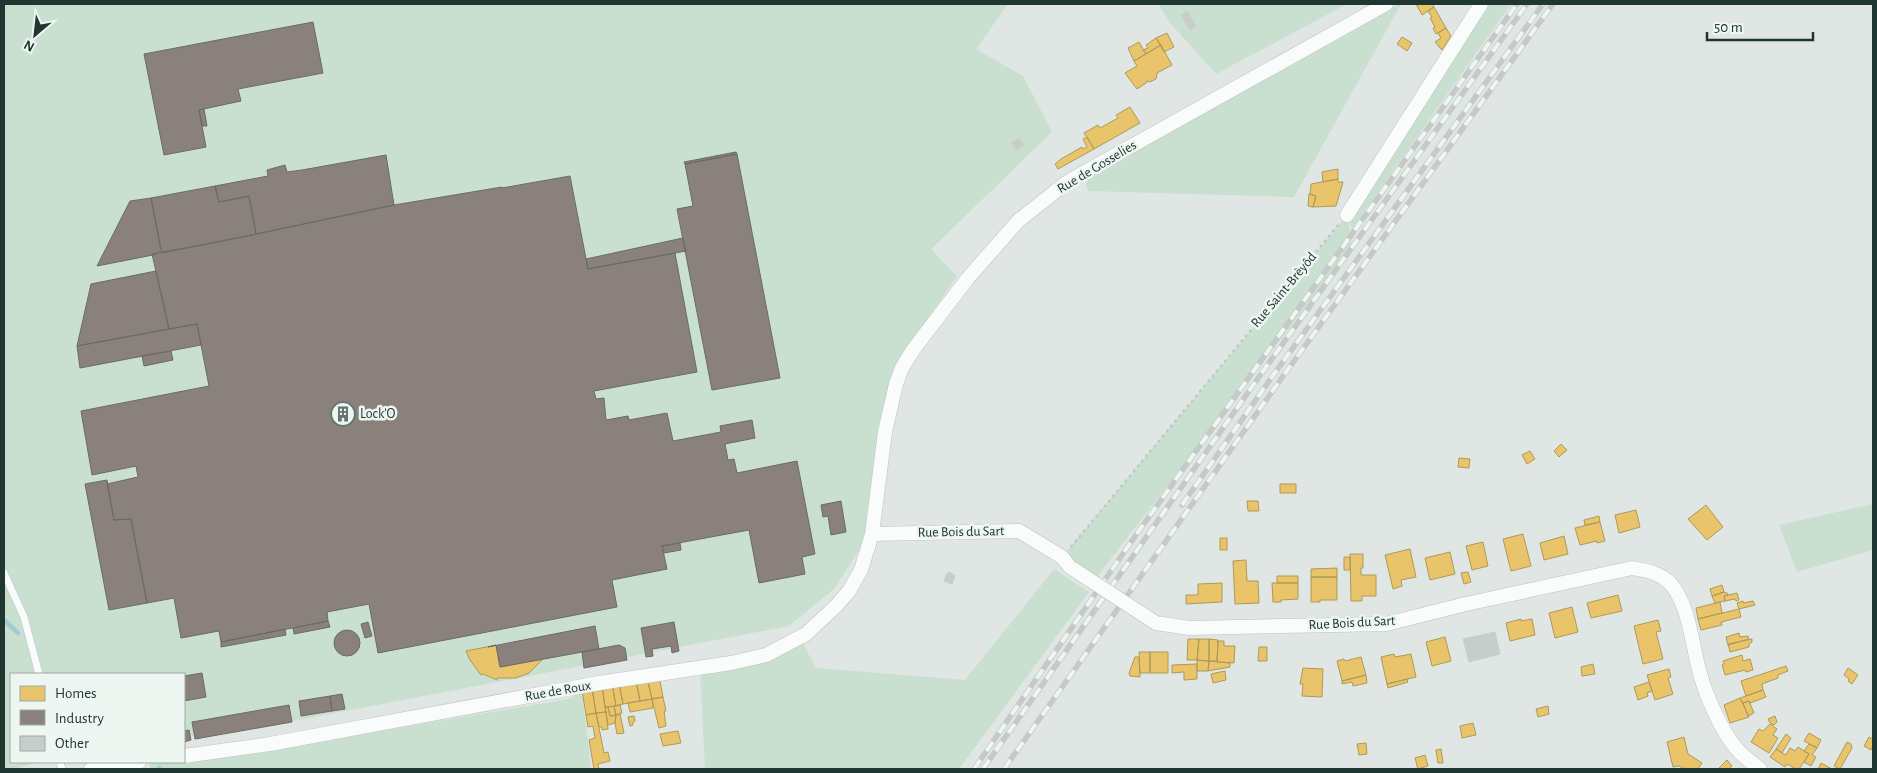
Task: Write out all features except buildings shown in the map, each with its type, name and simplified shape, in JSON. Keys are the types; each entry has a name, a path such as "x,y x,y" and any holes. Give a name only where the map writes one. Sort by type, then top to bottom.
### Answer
{"street":[{"name":"Rue de Gosselies","path":"872,534 885,432 896,384 902,368 913,350 968,278 1018,221 1066,183 1386,4"},
{"path":"1347,215 1480,4"},
{"name":"Rue Bois du Sart","path":"872,534 1019,531 1156,623 1190,628 1386,624 1475,602 1632,568 1656,572 1670,583 1679,597 1691,632 1698,668 1718,719 1737,750 1760,769"},
{"name":"Rue de Roux","path":"185,756 270,744 599,683 731,663 766,655 806,634 836,606 849,591 861,570 872,534"},
{"path":"91,769 132,763"}],"lane":[{"path":"4,573 24,617 39,673"}],"path":[{"name":"Rue Saint-Brèyôd","path":"1066,562 1347,215"}],"green space":[{"path":"4,4 1008,4 976,49 1023,76 1052,132 931,249 957,276 893,369 882,418 865,541 834,589 789,626 231,733 185,737 185,673 10,673 10,763 34,763 15,769 4,769"},
{"path":"1158,4 1347,4 1216,74 1171,24"},
{"path":"1401,4 1294,197 1088,191 1083,173"},
{"path":"1487,4 1511,4 1352,229 1348,219 1352,247 1093,582 1062,557 1347,215"},
{"path":"1873,504 1873,550 1797,572 1779,525"},
{"path":"1054,569 1089,592 959,769 705,769 700,668 802,642 816,668 965,680"},
{"path":"582,690 591,769 150,769 149,763 185,763 569,699"}],"waterway":[{"path":"4,620 18,633"}],"railway":[{"path":"974,769 1138,532 1517,4"},
{"path":"983,769 1266,367 1527,4"},
{"path":"1182,505 1274,374 1543,4"},
{"path":"1004,769 1281,379 1553,4"}],"place":[{"name":"Lock’O","path":"343,414"}]}
